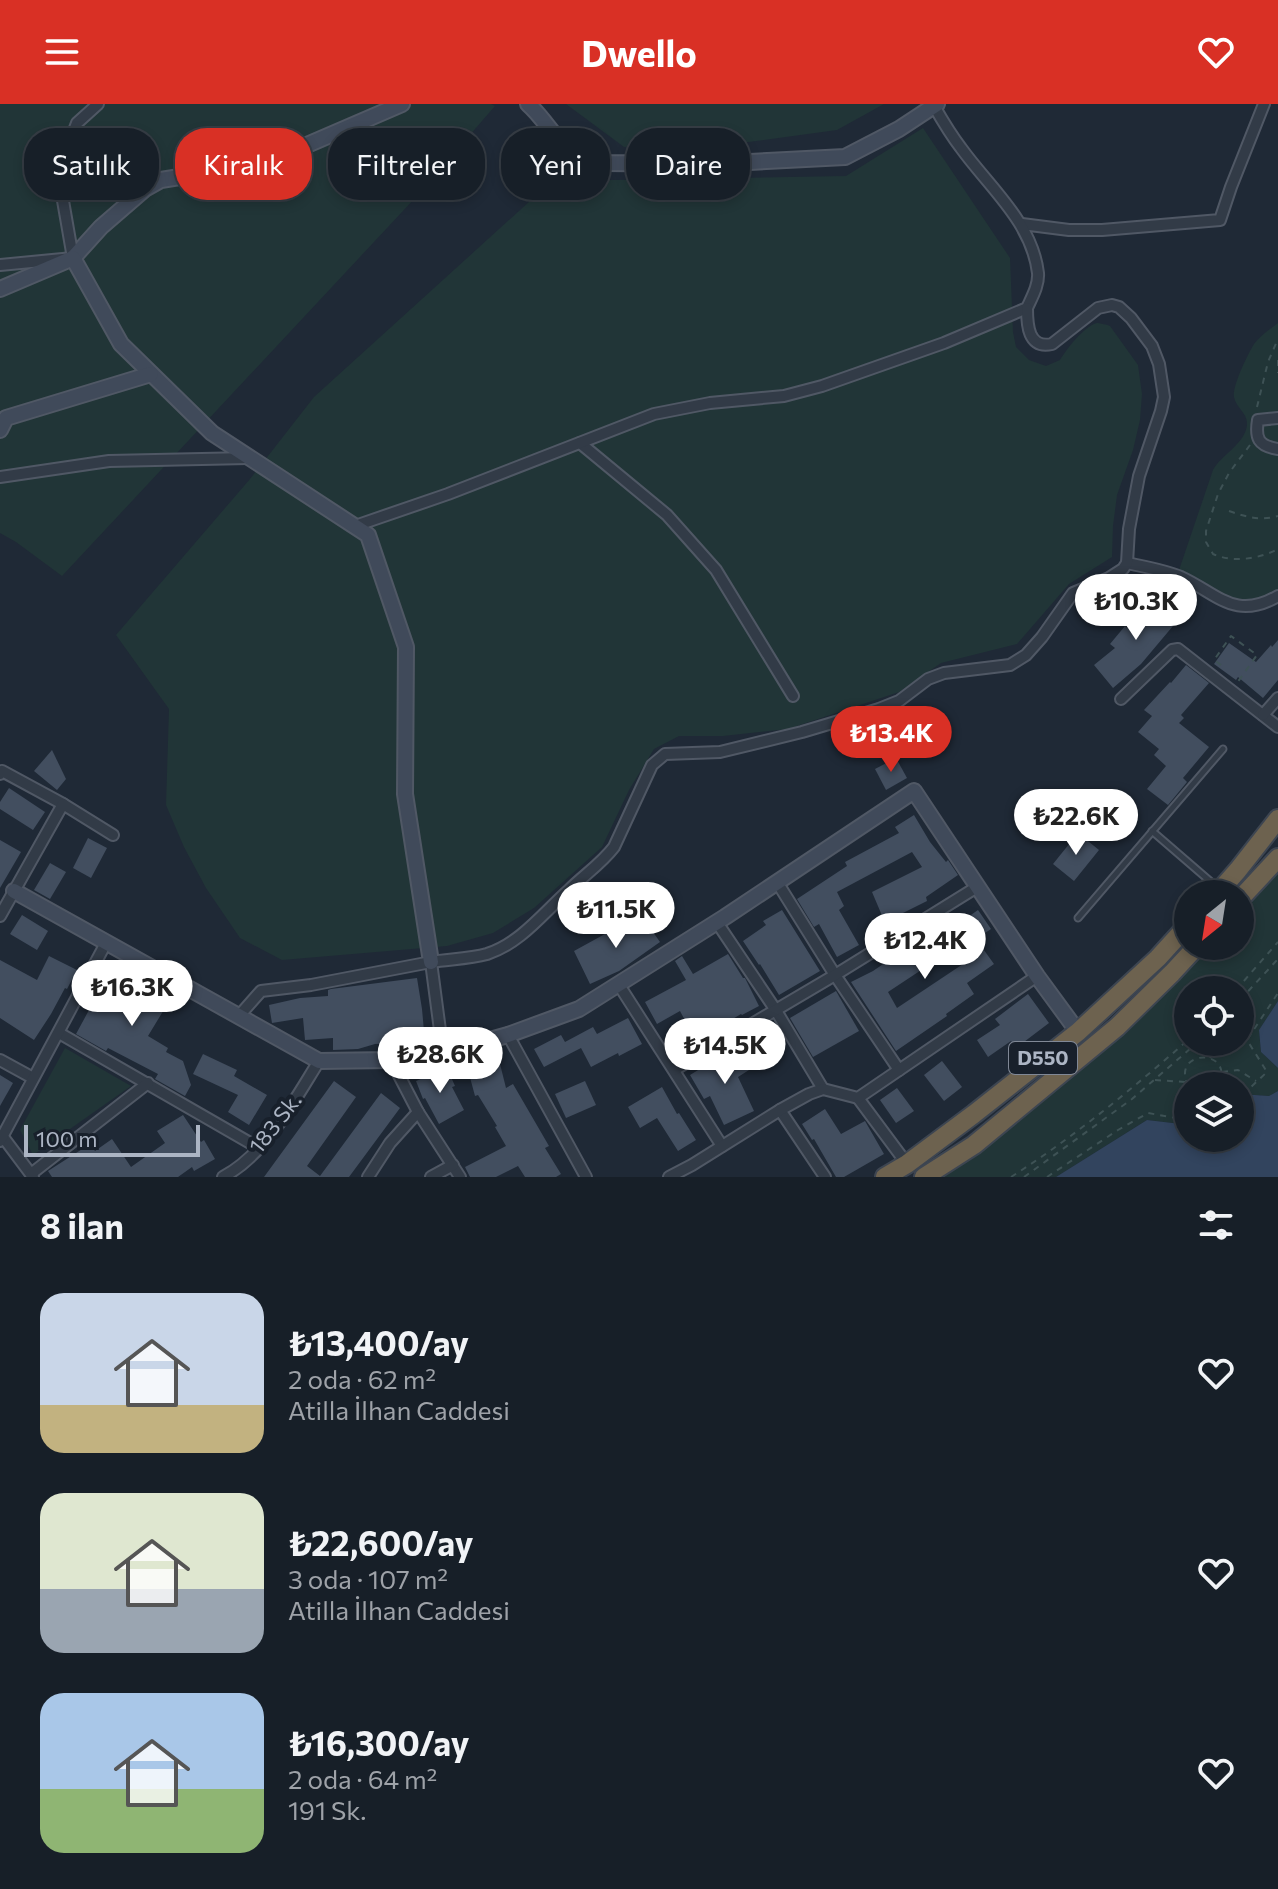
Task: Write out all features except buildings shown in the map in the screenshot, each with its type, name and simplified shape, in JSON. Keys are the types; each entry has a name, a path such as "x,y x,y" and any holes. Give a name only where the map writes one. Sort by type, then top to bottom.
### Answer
{"highway":[{"path":"1229,880 1278,819"},
{"path":"1254,883 1278,858"},
{"name":"D550","path":"885,1177 974,1114 1078,1032 1174,940"},
{"name":"D550","path":"924,1177 974,1145 1117,1027 1184,960"}],"street":[{"path":"98,104 77,123 58,172 73,258 121,344 212,433 368,535 406,647 405,794 443,1053"},
{"path":"0,289 73,258 101,227 145,189 161,180 229,169 293,151 402,104"},
{"path":"238,1017 261,991 489,953 510,943 606,857 619,837 652,765 665,754 720,752 802,732 899,701 928,679 944,673 1010,665 1026,655 1042,637 1073,593 1118,574 1127,563 1129,529 1139,476 1164,397 1159,364 1152,346 1131,318 1112,305 1098,308 1046,346 1038,343 1027,328 1027,308 1038,275 1022,224 960,147 935,105 899,129 845,157 711,164 604,163 589,160 568,149 528,104"},
{"path":"1022,224 1069,230 1102,230 1220,220 1264,104"},
{"path":"0,265 73,258"},
{"path":"355,526 448,494 654,414 710,403 784,396 822,386 944,343 1027,308"},
{"path":"0,430 6,418 151,374"},
{"path":"1278,418 1258,420 1256,433 1261,442 1278,449"},
{"path":"580,443 667,515 716,570 793,696"},
{"path":"0,477 109,461 250,458"},
{"path":"1127,563 1177,576 1230,604 1259,604 1278,596"},
{"path":"1121,699 1172,650 1178,649 1278,727"},
{"path":"1263,715 1278,698"},
{"path":"1,772 63,804 113,835"},
{"path":"14,891 319,1061 391,1060 443,1053 508,1035 579,1009 914,791 1078,1032"},
{"path":"0,916 63,804"},
{"path":"1254,886 1278,869"},
{"path":"777,882 899,1070"},
{"path":"674,1070 977,887"},
{"path":"716,921 775,1009 823,1089"},
{"path":"106,943 1,1139 32,1176 148,1083"},
{"path":"858,1098 1037,976"},
{"path":"619,985 722,1146"},
{"path":"59,1033 257,1147"},
{"path":"508,1035 586,1177"},
{"path":"0,1060 33,1078"},
{"path":"391,1060 418,1112 460,1177"},
{"name":"183 Sk.","path":"223,1177 239,1173 257,1147 277,1127 319,1061"},
{"path":"669,1177 780,1110 823,1089 858,1098 907,1164"},
{"path":"780,1110 825,1177"},
{"path":"368,1177 390,1143 418,1112"},
{"path":"431,1177 453,1165"}],"lane":[{"path":"1078,918 1223,749"},
{"path":"1152,831 1206,880"}],"path":[{"path":"1256,419 1263,380 1278,339"},
{"path":"1278,360 1278,373"},
{"path":"1250,445 1218,494 1206,531 1206,542 1213,554 1232,560 1278,549"},
{"path":"1229,511 1246,517 1266,519 1278,516"},
{"path":"1221,665 1214,660 1231,636 1257,655 1237,684"},
{"path":"1248,976 1278,942"},
{"path":"1254,985 1278,959"},
{"path":"1254,1084 1267,1072 1247,1040 1278,993"},
{"path":"1011,1177 1113,1103 1174,1052"},
{"path":"1024,1177 1120,1108 1182,1056"},
{"path":"1185,1072 1192,1060 1204,1057 1220,1066 1222,1072 1241,1072"},
{"path":"1154,1080 1174,1081"},
{"path":"1047,1177 1148,1113 1174,1118"}],"green space":[{"path":"0,104 495,106 476,128 328,128 328,200 413,200 62,576 0,533"},
{"path":"566,104 884,104 837,130 750,142 750,128 626,128 624,147 610,137 610,128 598,128"},
{"path":"923,128 1010,258 1016,347 1029,360 1046,366 1060,360 1081,333 1098,323 1110,326 1138,365 1142,394 1140,420 1117,495 1112,557 1069,584 1017,644 941,663 899,692 788,729 723,736 679,736 654,749 629,790 602,847 534,908 493,933 447,946 282,960 240,938 206,888 166,805 169,709 116,635 250,479 314,397 531,200 610,200 610,180 626,180 626,200 750,200 750,178 846,176"},
{"path":"1278,323 1278,596 1245,606 1177,576 1213,470 1245,432 1246,417 1234,397 1235,385 1254,344"},
{"path":"1278,869 1278,1001 1259,1030 1261,1052 1278,1068 1278,1091 1269,1096 1254,1095 1254,1072 1174,1072 1174,1123 1147,1120 1056,1177 924,1177 974,1145 1181,960 1254,960 1254,888"},
{"path":"65,1048 131,1086 33,1155 20,1130"}],"water":[{"path":"1278,1001 1278,1068 1261,1052 1259,1030"},
{"path":"1278,1091 1278,1177 1056,1177 1147,1120 1174,1123 1174,1152 1254,1152 1254,1095 1269,1096"}]}
